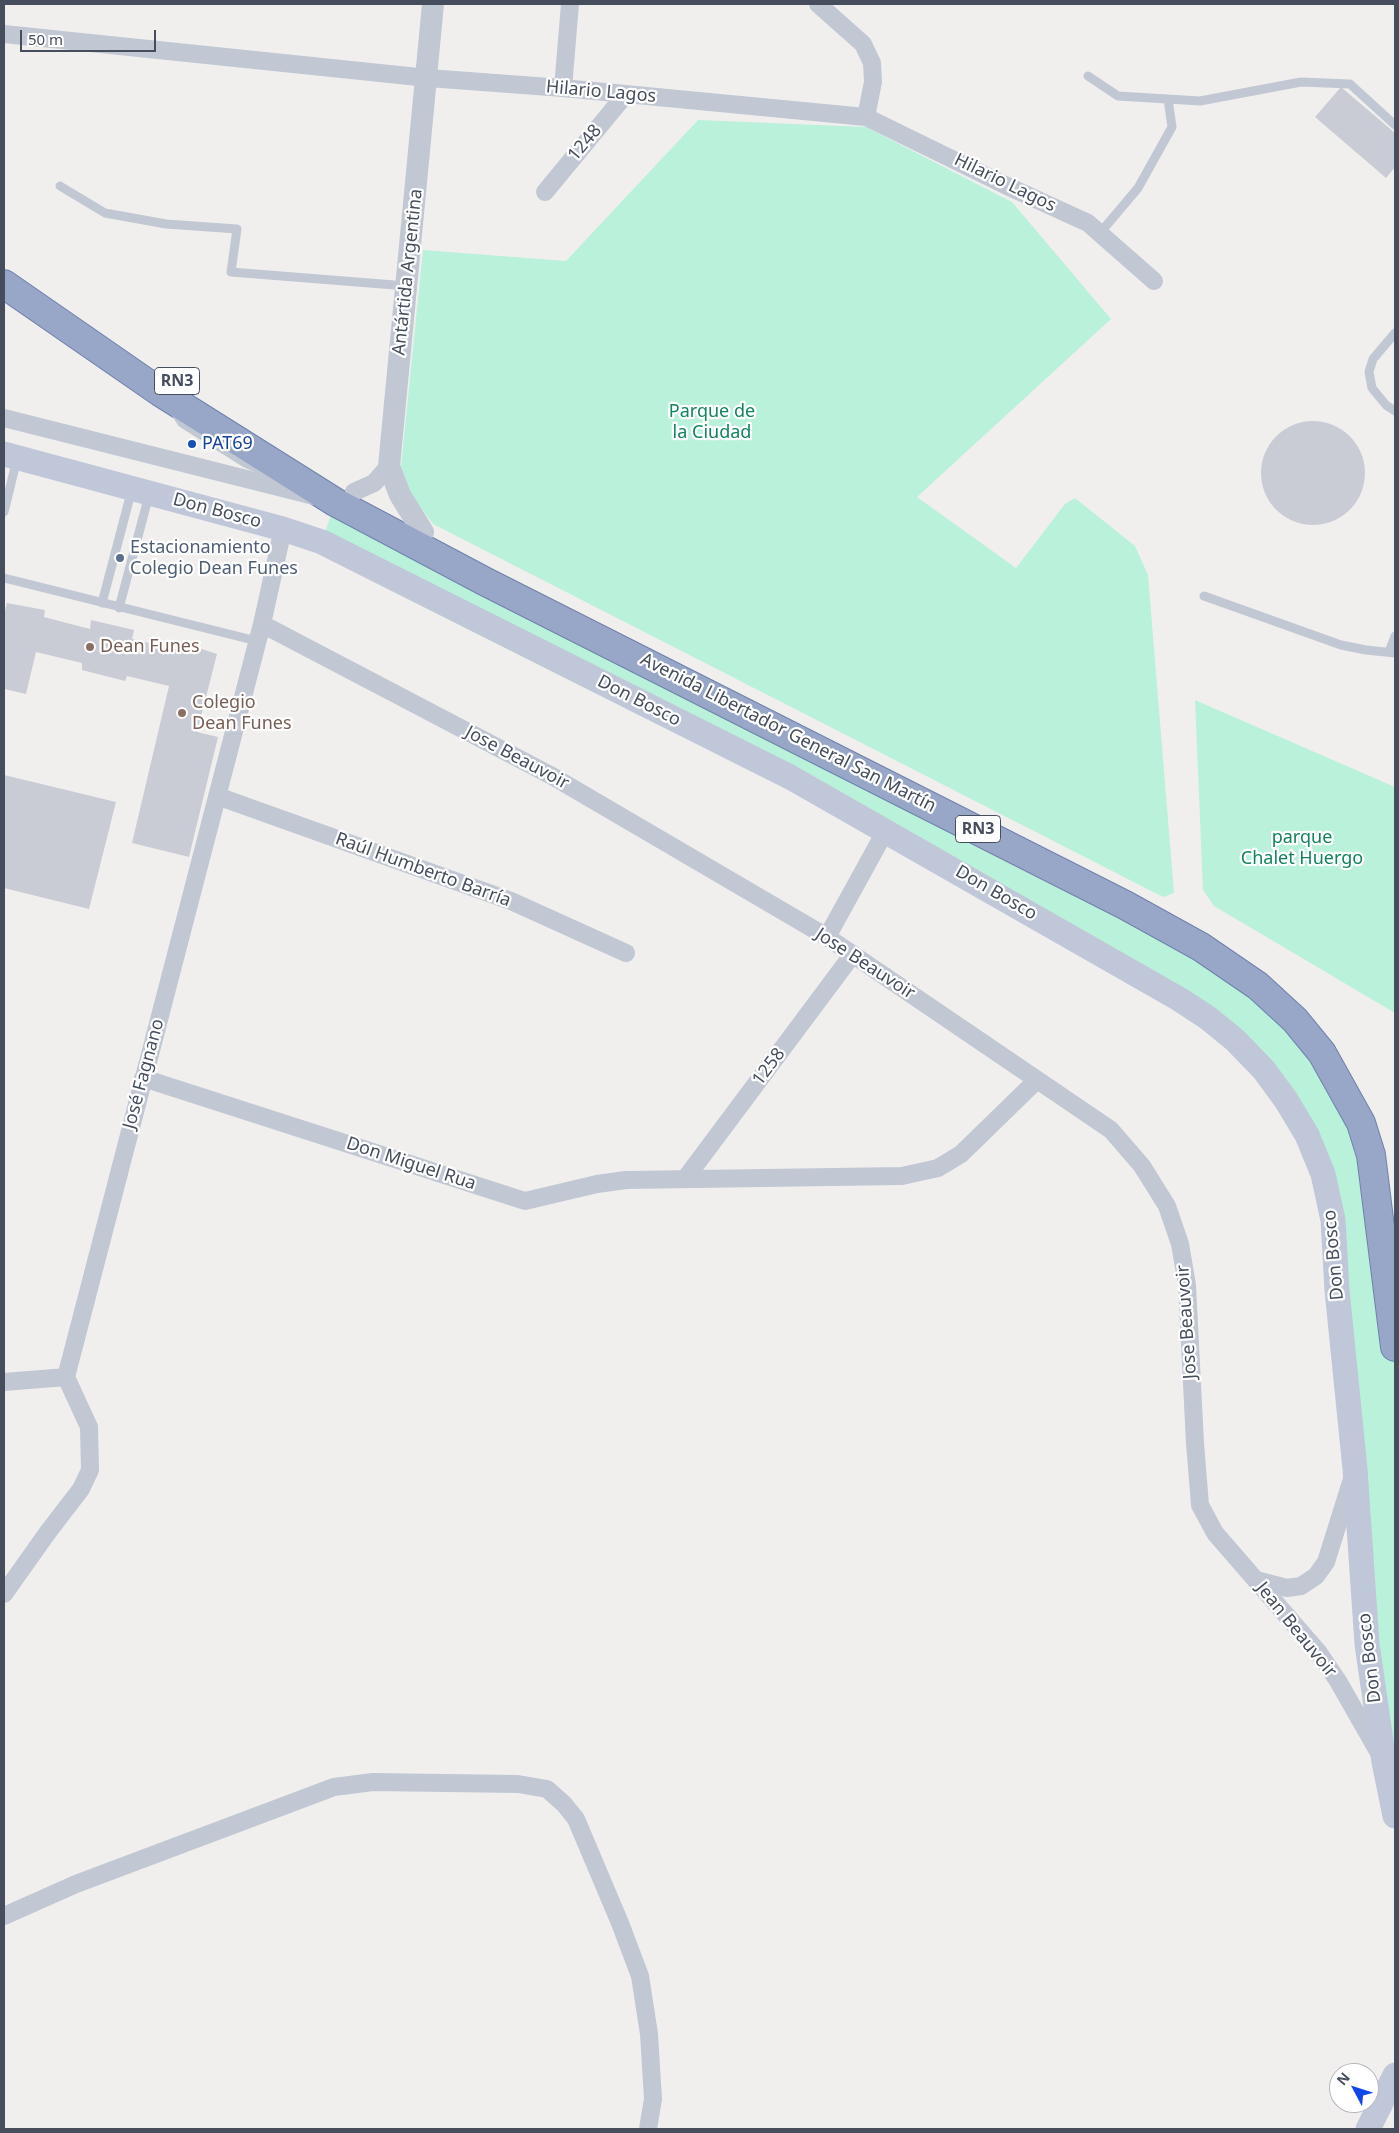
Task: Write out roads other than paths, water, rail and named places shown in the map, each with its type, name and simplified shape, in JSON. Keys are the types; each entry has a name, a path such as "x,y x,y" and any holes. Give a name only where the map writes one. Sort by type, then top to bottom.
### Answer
{"highway":[{"name":"Avenida Libertador General San Martín","path":"4,264 150,365 282,445 344,497 423,532 758,696 1192,923 1238,951 1281,981 1313,1014 1343,1056 1365,1095 1382,1136 1395,1203"},
{"name":"Avenida Libertador General San Martín","path":"4,284 160,392 344,497 486,582 1124,904 1201,946 1258,986 1295,1020 1322,1054 1361,1123 1371,1155 1395,1348"}],"main road":[{"name":"Don Bosco","path":"10,456 284,529 322,542 790,777 886,830 1179,999 1208,1018 1235,1040 1264,1070 1286,1100 1307,1135 1323,1174 1333,1220 1337,1290 1355,1469 1367,1644 1384,1762 1395,1816"},
{"path":"1368,2129 1395,2075"}],"street":[{"name":"Antártida Argentina","path":"423,532 400,495 389,466 434,4"},
{"path":"563,88 570,4"},
{"path":"818,4 863,44 872,63 873,82 866,117"},
{"name":"Hilario Lagos","path":"4,34 428,78 563,88 866,117 1088,223 1154,281"},
{"name":"1248","path":"545,192 626,94"},
{"path":"4,418 344,497 374,483 389,466"},
{"name":"José Fagnano","path":"66,1377 262,624 284,529"},
{"name":"Jose Beauvoir","path":"262,624 552,776 826,937 1111,1130 1142,1166 1166,1206 1180,1244 1187,1285 1200,1505"},
{"name":"Raúl Humberto Barría","path":"217,796 511,901 626,953"},
{"path":"826,937 886,830"},
{"name":"1258","path":"685,1180 853,954"},
{"name":"Don Miguel Rua","path":"143,1078 525,1201 596,1184 626,1180 902,1176 938,1168 961,1154 1037,1080"},
{"path":"4,1382 66,1377 89,1427 90,1470 82,1489 48,1532 4,1594"},
{"path":"1256,1580 1287,1588 1301,1586 1316,1576 1326,1562 1355,1469"},
{"name":"Jean Beauvoir","path":"1200,1505 1215,1534 1319,1653 1338,1681 1384,1762"},
{"path":"4,1916 76,1884 334,1787 373,1782 518,1784 547,1789 564,1804 576,1819 620,1922 640,1976 649,2034 653,2099 648,2129"}],"lane":[{"path":"1088,76 1118,96 1200,101 1301,82 1350,84 1395,125"},
{"path":"1100,233 1138,188 1172,127 1168,99"},
{"path":"60,186 105,213 166,224 236,229 231,272 407,286"},
{"path":"1395,333 1373,360 1369,372 1372,388 1386,405 1395,411"},
{"path":"4,512 10,456"},
{"path":"102,603 141,491"},
{"path":"118,608 141,491"},
{"path":"4,578 118,608 257,641"},
{"path":"1204,596 1342,645 1392,653 1395,636"}],"place":[{"name":"PAT69","path":"192,444"},
{"name":"Estacionamiento Colegio Dean Funes","path":"120,558"},
{"name":"Dean Funes","path":"90,647"},
{"name":"Colegio Dean Funes","path":"182,713"}],"park label":[{"name":"Parque de la Ciudad","path":"712,422"},
{"name":"parque Chalet Huergo","path":"1302,848"}]}
